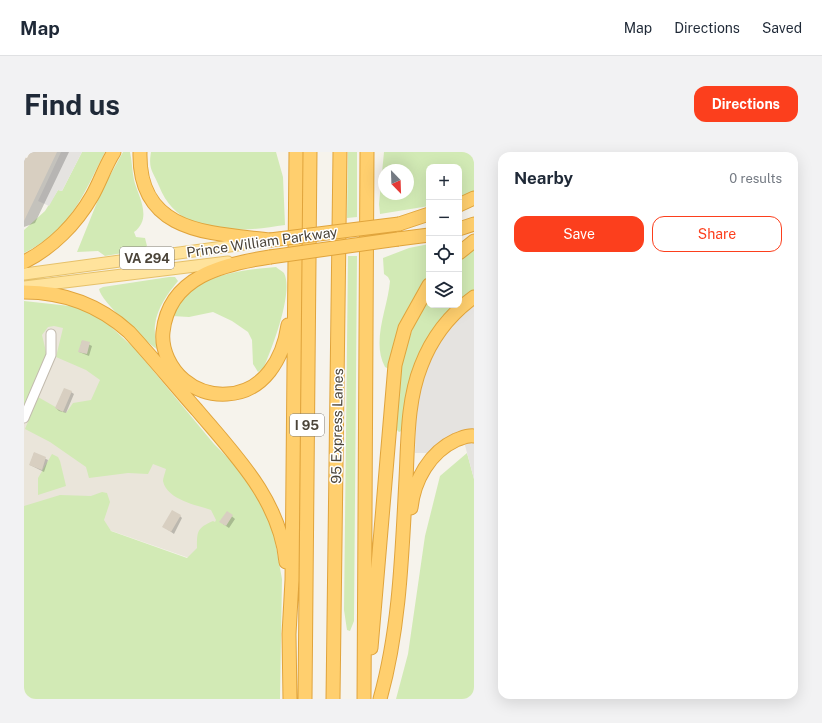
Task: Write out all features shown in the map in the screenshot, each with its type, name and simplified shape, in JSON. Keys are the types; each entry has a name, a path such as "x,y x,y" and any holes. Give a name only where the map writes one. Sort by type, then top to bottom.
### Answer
{"highway":[{"path":"24,262 52,244 75,221 92,196 114,152"},
{"path":"140,152 141,173 148,194 154,203 171,219 205,233 270,240"},
{"path":"287,152 291,166 294,215"},
{"path":"290,699 293,292 296,152"},
{"name":"I 95","path":"305,699 309,200 311,152"},
{"name":"95 Express Lanes","path":"333,699 340,152"},
{"path":"364,699 367,152"},
{"path":"366,195 376,152"},
{"path":"462,204 474,198"},
{"path":"462,211 474,208"},
{"path":"399,224 426,215"},
{"name":"Prince William Parkway","path":"270,240 426,220"},
{"path":"462,228 474,224"},
{"name":"Prince William Parkway","path":"270,257 426,235"},
{"path":"462,250 474,241"},
{"path":"270,257 241,261 219,268 192,282 178,294 166,316 162,336 165,352 174,370 194,387 211,393 232,393 244,391 259,383 273,366 283,346 293,292"},
{"path":"363,672 371,647 389,422 396,365 405,328 426,290"},
{"path":"24,292 45,293 78,301 108,315 120,324 147,351 246,468 263,493 283,545 287,573 290,627"},
{"path":"380,699 391,655 401,563 410,417 415,383 423,360 435,337 453,314 474,298"},
{"path":"401,563 414,493 427,465 448,444 464,437 474,436"},
{"path":"410,520 427,478 435,466 453,449 474,440"}],"main road":[{"name":"Prince William Parkway","path":"24,274 270,240"},
{"name":"Prince William Parkway","path":"24,287 270,257"}],"street":[{"path":"24,418 51,355 51,334"}],"shaded area":[{"path":"61,152 82,152 62,191 58,190 49,206 38,201"},
{"path":"474,306 474,479 462,434 431,453 415,453 417,391 425,363 449,326"},
{"path":"72,321 243,510 212,566 86,522 24,595 24,327"}],"green space":[{"path":"82,152 105,152 90,183 74,210 53,234 40,244 24,253 24,230 45,211 58,190 62,191"},
{"path":"123,152 130,152 134,180 143,207 143,220 134,232 136,237 145,238 147,246 141,250 105,256 98,251 77,252 102,190"},
{"path":"151,152 276,152 283,177 285,225 267,228 230,230 213,228 196,223 181,215 169,203 159,186 150,163"},
{"path":"348,152 357,152 357,217 347,218"},
{"path":"384,152 474,152 474,192 462,197 462,164 426,164 426,206 380,214 379,200 414,200 414,164 383,164"},
{"path":"426,245 426,287 389,369 385,367 381,357 380,346 380,335 390,281 384,274 383,258 409,248"},
{"path":"474,249 474,292 462,302 462,272 462,259"},
{"path":"348,256 357,256 354,621 350,631 347,630 344,610"},
{"path":"276,267 284,273 286,282 284,306 281,320 268,358 264,367 258,372 253,364 252,340 248,332 232,321 213,312 189,317 172,316 178,303 187,292 200,284 231,273"},
{"path":"175,277 178,281 164,301 156,319 155,331 157,349 115,312 107,303 99,289 103,287"},
{"path":"24,301 79,307 92,313 108,324 136,350 214,444 241,471 271,519 282,579 280,699 24,699 24,506 60,495 91,496 102,492 107,493 110,502 104,520 111,531 187,558 197,548 197,538 201,528 213,521 215,522 216,520 211,510 183,501 170,493 163,481 166,469 153,464 148,474 128,473 89,478 86,467 50,442 25,429 38,397 66,413 73,403 91,400 100,380 86,370 56,357 63,328 54,326 48,327 42,335 47,356 24,408"},
{"path":"426,302 426,308 457,308 404,430 399,432 395,428 403,354 417,318"},
{"path":"467,453 474,479 474,699 396,699 408,654 425,536 440,476"},
{"path":"52,454 58,457 60,461 66,486 38,495 38,478"}],"building":[{"path":"30,152 57,152 24,221 24,157 27,158"},
{"path":"82,340 90,342 87,354 78,352"},
{"path":"64,388 72,391 63,412 55,408"},
{"path":"34,452 46,457 42,470 29,465"},
{"path":"172,510 181,515 171,532 162,527"},
{"path":"227,511 233,515 226,526 219,522"}]}
